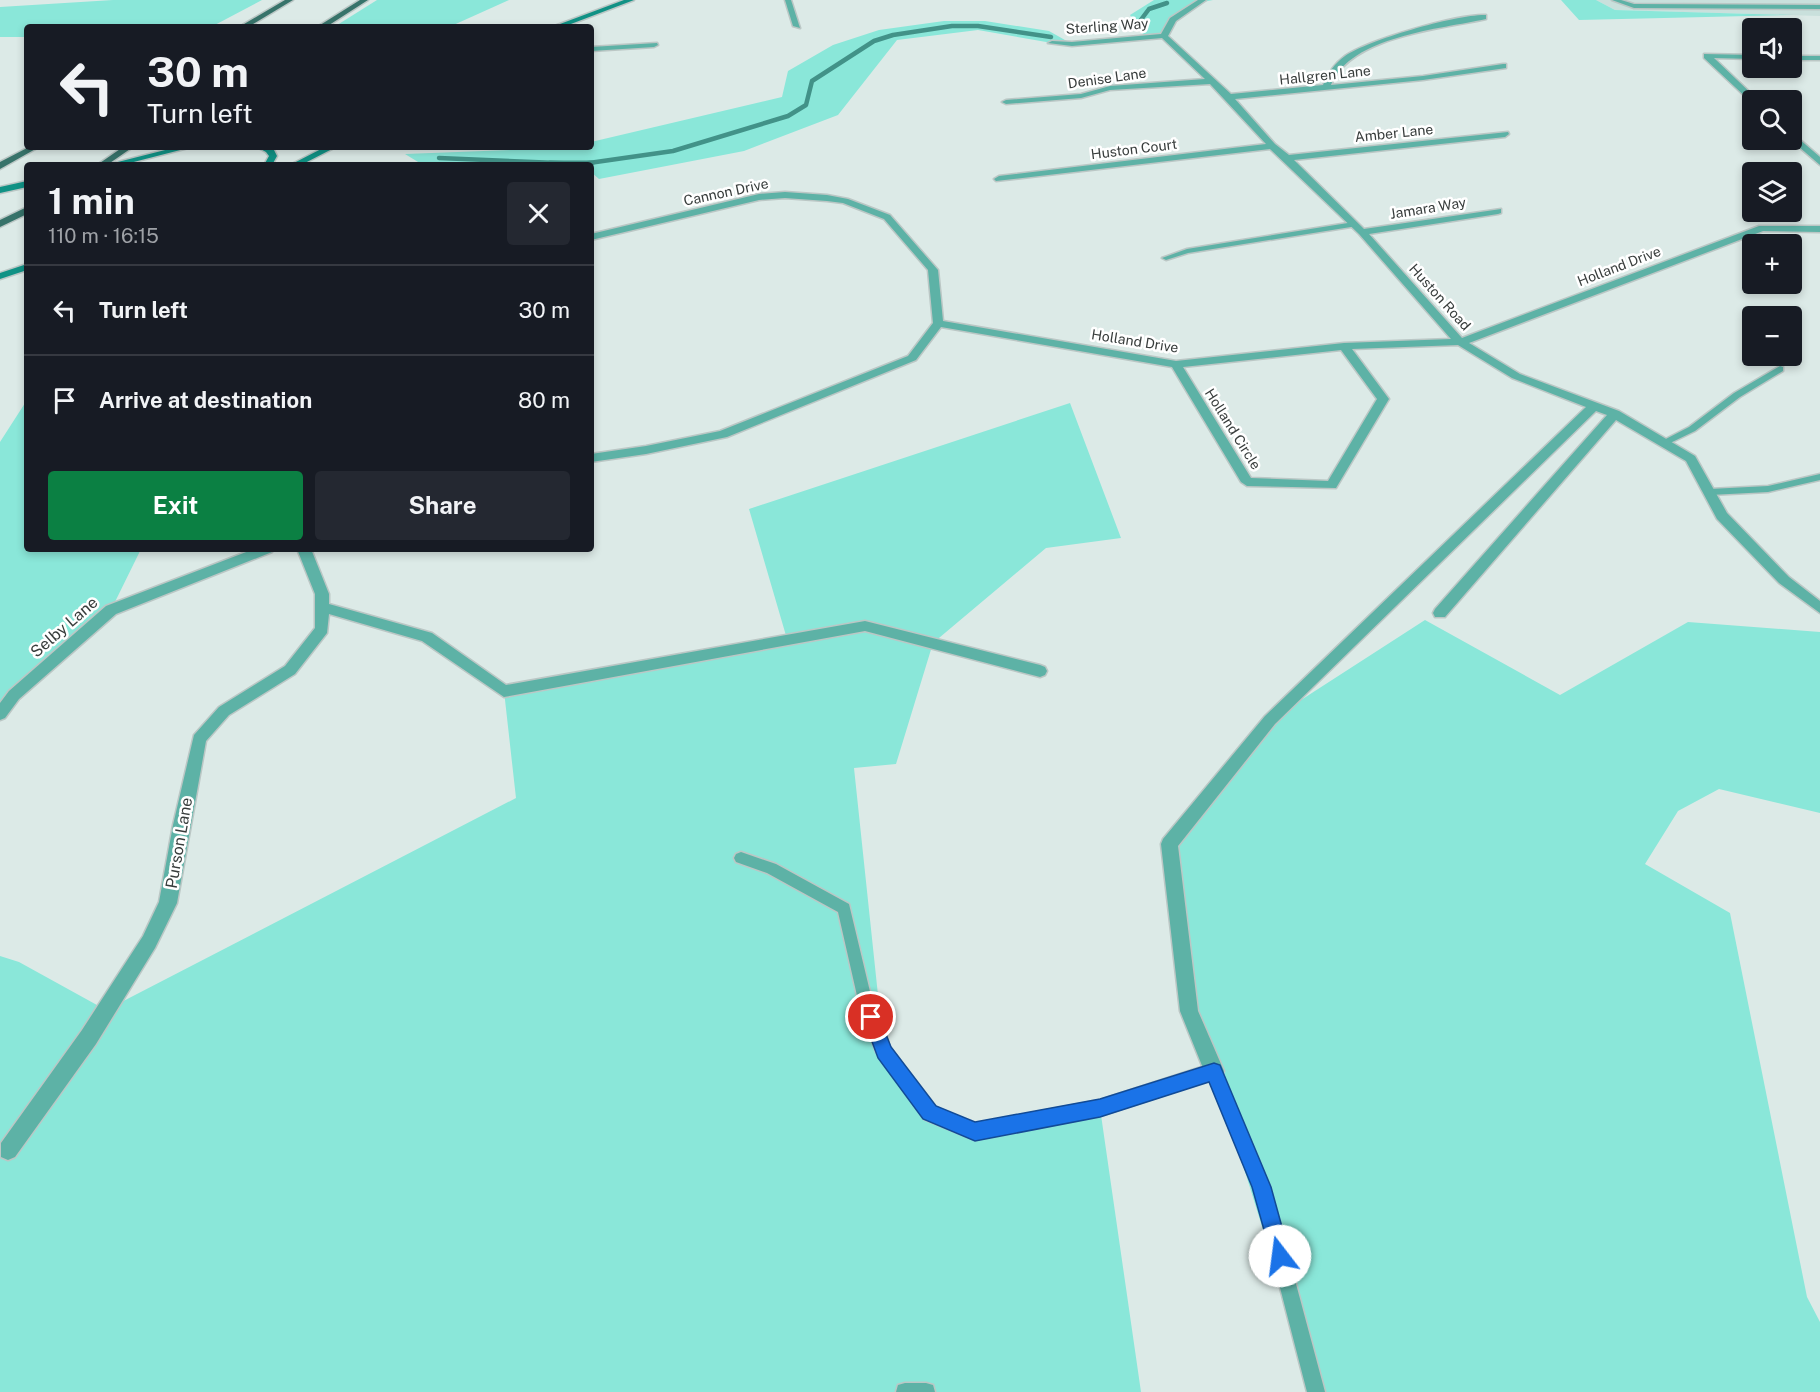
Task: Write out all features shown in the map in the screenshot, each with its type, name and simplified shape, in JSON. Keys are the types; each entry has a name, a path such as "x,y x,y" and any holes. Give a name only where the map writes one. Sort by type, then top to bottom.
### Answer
{"main road":[{"path":"248,24 290,0"},
{"path":"326,24 364,0"},
{"path":"564,24 631,0"},
{"path":"585,24 641,2"},
{"path":"0,166 29,150"},
{"path":"105,162 124,150"},
{"path":"123,162 175,150"},
{"path":"300,162 326,150"},
{"path":"0,190 24,185"},
{"path":"0,224 24,212"},
{"path":"0,276 24,268"}],"street":[{"path":"788,0 797,26"},
{"path":"1164,36 1173,20 1203,0"},
{"path":"1326,88 1327,77 1341,62 1362,48 1483,17"},
{"name":"Sterling Way","path":"1052,43 1072,44 1164,36"},
{"name":"Huston Road","path":"1164,36 1229,98 1272,146 1358,228 1460,342 1516,376 1615,414 1691,459 1722,516 1785,580 1820,608"},
{"path":"594,49 654,45"},
{"path":"1742,57 1707,56 1743,90"},
{"path":"1802,58 1820,58"},
{"name":"Hallgren Lane","path":"1229,98 1423,78 1503,66"},
{"name":"Denise Lane","path":"1006,102 1081,96 1110,88 1212,81"},
{"name":"Amber Lane","path":"1287,158 1505,135"},
{"path":"1802,145 1820,162"},
{"name":"Huston Court","path":"999,179 1272,146"},
{"name":"Cannon Drive","path":"594,236 759,196 785,195 845,201 887,217 933,270 938,323"},
{"name":"Jamara Way","path":"1358,228 1498,211"},
{"name":"Holland Drive","path":"938,323 1176,364 1344,346 1460,342 1762,228 1820,229"},
{"path":"594,458 646,450 723,434 912,358 938,323"},
{"name":"Holland Circle","path":"1176,364 1247,482 1332,485 1383,399 1344,346"},
{"path":"1214,1071 1189,1011 1169,844 1270,720 1594,406"},
{"path":"1440,613 1615,414"},
{"name":"Selby Lane","path":"0,714 14,695 111,610 259,552"},
{"name":"Purson Lane","path":"8,1150 88,1037 150,942 168,903 181,825 199,740 224,711 290,670 322,629 322,594 305,552"},
{"path":"322,608 370,619 427,637 504,691 865,626 1040,671"}],"lane":[{"path":"1615,0 1634,6 1820,7"},
{"path":"1744,0 1756,6"},
{"path":"1166,258 1198,249 1358,228"},
{"path":"1663,443 1692,429 1737,395 1780,369"},
{"path":"1710,492 1768,489 1820,477"},
{"path":"741,858 771,868 844,908 865,1000 884,1052 930,1113 975,1132 1100,1108 1214,1071 1262,1187 1316,1392"},
{"path":"905,1392 926,1392"}],"shaded area":[{"path":"1596,0 1820,0 1820,16 1615,10"}],"green space":[{"path":"113,0 262,0 217,24 24,24 24,37 0,37 0,7"},
{"path":"377,0 509,0 456,24 339,24"},
{"path":"1154,0 1213,0 1198,4 1184,12 1164,36 1145,37 1130,15"},
{"path":"1561,0 1596,0 1615,10 1793,15 1579,20"},
{"path":"944,21 985,21 1049,31 1072,44 1052,43 978,30 897,40 838,115 744,151 599,179 594,175 594,162 418,162 405,154 594,150 594,141 782,97 788,71 833,45 879,30"},
{"path":"1070,403 1121,538 1046,548 933,643 896,764 854,768 884,1052 930,1113 975,1132 1100,1108 1141,1392 0,1392 0,956 19,962 106,1010 516,798 504,691 787,639 749,509"},
{"path":"24,405 24,552 140,552 111,610 0,714 0,442"},
{"path":"1425,620 1560,695 1688,622 1820,632 1820,813 1719,789 1678,811 1645,864 1730,913 1807,1297 1820,1322 1820,1392 1313,1392 1214,1071 1189,1011 1169,844 1270,720"}],"waterway":[{"path":"1140,21 1149,9 1167,3"},
{"path":"594,162 673,151 788,116 806,105 812,81 874,41 893,35 952,26 978,26 1051,37"},
{"path":"439,158 534,162"}],"route":[{"path":"871,1017 884,1052 930,1113 975,1132 1100,1108 1214,1071 1262,1187 1280,1256"}]}
